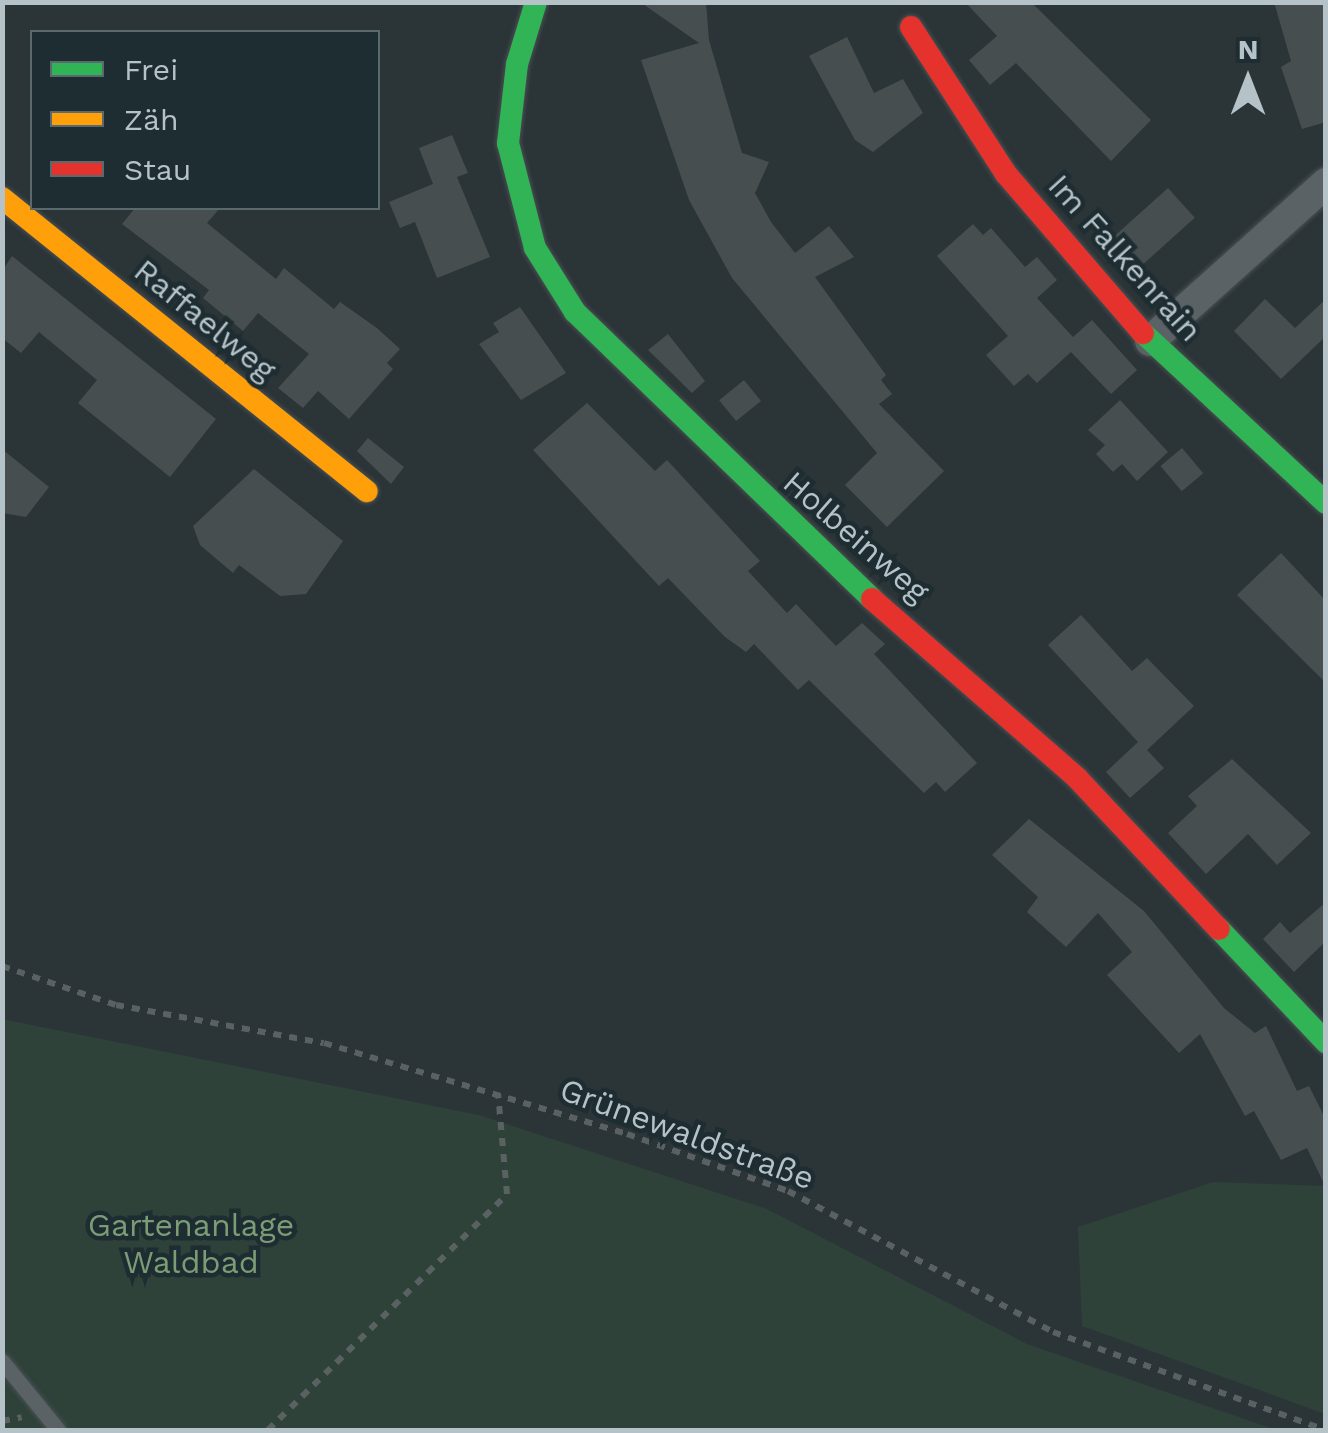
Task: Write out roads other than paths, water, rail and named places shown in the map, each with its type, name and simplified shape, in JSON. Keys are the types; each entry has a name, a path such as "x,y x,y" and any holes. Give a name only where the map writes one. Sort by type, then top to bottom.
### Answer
{"street":[{"name":"Holbeinweg","path":"536,2 517,64 508,143 536,248 575,312 800,536 1091,792 1326,1042"},
{"name":"Im Falkenrain","path":"911,27 1006,174 1150,341 1326,503"},
{"path":"1150,341 1326,183"},
{"name":"Raffaelweg","path":"2,198 367,491"}],"lane":[{"path":"2,1361 58,1430"}],"park label":[{"name":"Gartenanlage Waldbad","path":"191,1244"}]}
